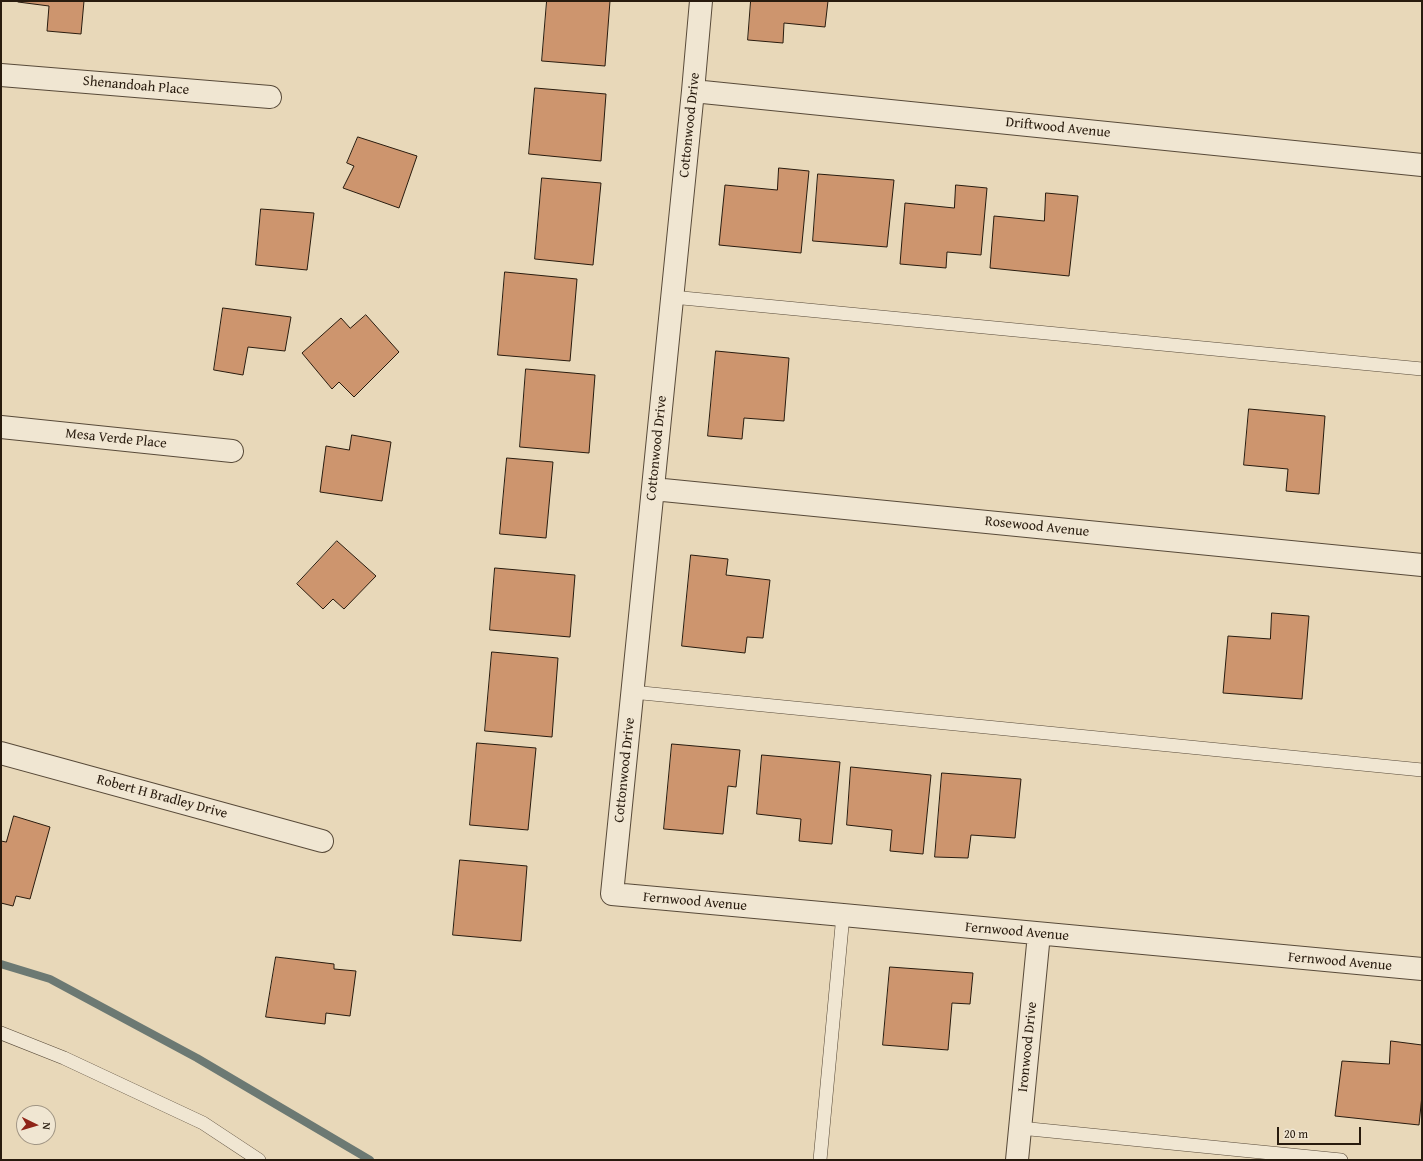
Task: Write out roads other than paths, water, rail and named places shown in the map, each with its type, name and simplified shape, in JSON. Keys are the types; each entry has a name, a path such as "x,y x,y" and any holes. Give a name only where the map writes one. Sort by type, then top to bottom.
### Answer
{"street":[{"name":"Cottonwood Drive","path":"612,894 694,91 701,1"},
{"name":"Shenandoah Place","path":"1,75 270,97"},
{"name":"Driftwood Avenue","path":"694,91 1422,165"},
{"name":"Mesa Verde Place","path":"1,427 232,451"},
{"name":"Rosewood Avenue","path":"653,489 1422,565"},
{"name":"Robert H Bradley Drive","path":"1,753 322,841"},
{"name":"Fernwood Avenue","path":"612,894 1422,969"},
{"name":"Ironwood Drive","path":"1017,1160 1040,934"}],"lane":[{"path":"672,297 1422,369"},
{"path":"632,692 1422,770"},
{"path":"820,1160 843,915"},
{"path":"1,1033 64,1058 203,1124 259,1160"},
{"path":"1020,1128 1341,1160"}],"waterway":[{"path":"1,964 50,979 197,1058 370,1160"}]}
